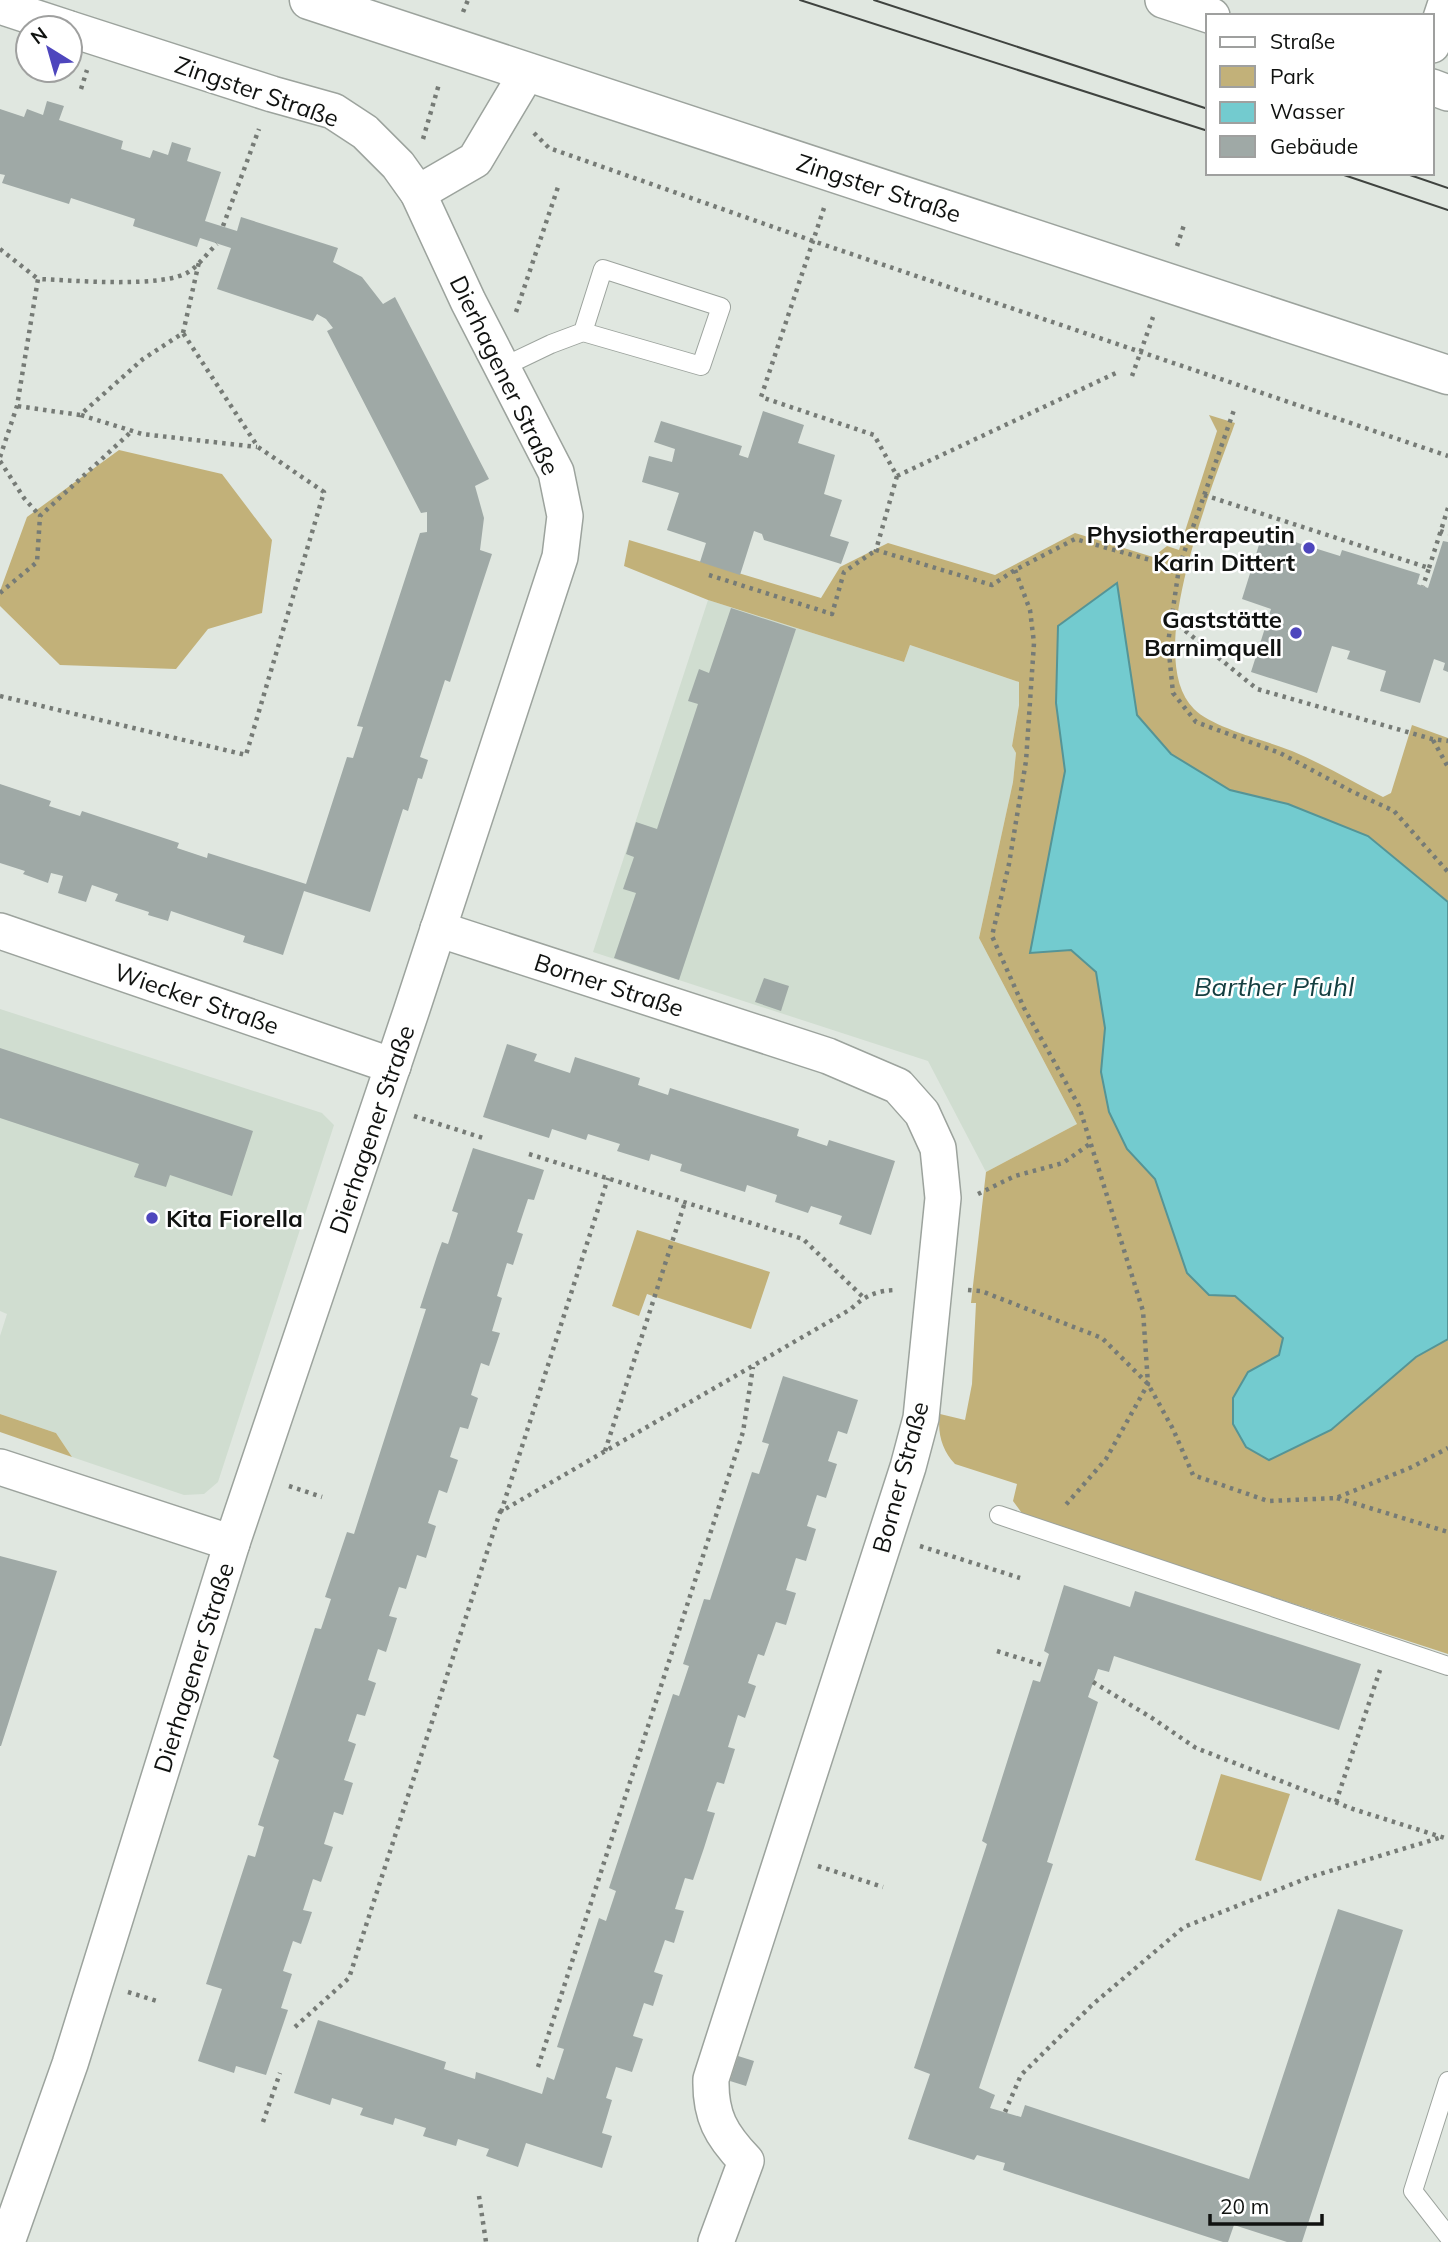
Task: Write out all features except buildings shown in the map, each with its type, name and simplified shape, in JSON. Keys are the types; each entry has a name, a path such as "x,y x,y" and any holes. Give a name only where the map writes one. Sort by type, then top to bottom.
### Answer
{"street":[{"name":"Zingster Straße","path":"309,0 1448,375"},
{"path":"1163,0 1206,14"},
{"path":"1434,39 1447,0"},
{"name":"Zingster Straße","path":"0,6 25,14"},
{"name":"Zingster Straße","path":"84,33 333,111 365,132 408,179"},
{"path":"408,179 475,160 528,71"},
{"name":"Dierhagener Straße","path":"8,2242 73,2052 232,1544 560,557 565,516 556,472 408,179"},
{"name":"Borner Straße","path":"438,929 828,1056 898,1086 922,1113 938,1148 943,1198 921,1418 711,2079 711,2102 720,2126 729,2143 746,2161 716,2242"},
{"name":"Wiecker Straße","path":"0,931 393,1066"},
{"path":"0,1467 232,1544"}],"lane":[{"path":"503,367 583,332 701,366 721,307 603,269 583,332"},
{"path":"999,1515 1448,1666"},
{"path":"1448,2081 1413,2191 1448,2236"}],"path":[{"path":"408,179 451,46"},
{"path":"223,226 272,94"},
{"path":"549,148 813,242 1448,456"},
{"path":"709,575 832,614 844,572 876,550 897,476 874,435 761,397 836,173"},
{"path":"503,367 512,324 558,187"},
{"path":"0,249 38,279 123,283 157,280 189,272 217,244"},
{"path":"80,415 143,359 183,333 199,261"},
{"path":"38,279 17,406 0,459 24,498 40,516"},
{"path":"0,696 246,755 324,492 258,447 183,333"},
{"path":"897,476 1118,372"},
{"path":"17,406 80,415 142,435 258,447"},
{"path":"1234,410 1179,568 1168,643 1173,693 1196,722 1280,753 1394,811 1448,872"},
{"path":"0,593 37,562 40,516 132,431"},
{"path":"1204,495 1429,568"},
{"path":"1423,586 1448,508"},
{"path":"1440,531 1448,534"},
{"path":"876,550 992,585 1075,539 1179,568"},
{"path":"1015,570 1030,610 1034,643 1026,761 1009,864 992,936 1024,1007 1079,1106 1143,1311 1148,1384 1107,1460 1044,1529"},
{"path":"1172,620 1257,689 1432,739 1448,741"},
{"path":"1432,739 1448,767"},
{"path":"380,1105 483,1138"},
{"path":"943,1198 971,1198 1015,1176 1063,1163 1091,1143"},
{"path":"500,1512 851,1310 863,1297 803,1239 529,1154"},
{"path":"295,2027 349,1978 608,1178"},
{"path":"605,1452 685,1202"},
{"path":"935,1289 981,1291 1102,1338 1148,1384 1193,1475 1268,1501 1336,1497 1412,1467 1448,1448"},
{"path":"538,2067 743,1432 753,1366"},
{"path":"1336,1497 1448,1532"},
{"path":"886,1535 1020,1578"},
{"path":"1336,1802 1388,1644"},
{"path":"997,1651 1045,1666"},
{"path":"1093,1682 1196,1748 1336,1802 1448,1839"},
{"path":"1005,2112 1021,2075 1092,2005 1184,1927 1310,1877 1439,1838"},
{"path":"263,2122 280,2073"},
{"path":"479,2196 486,2242"}],"shaded area":[{"path":"708,600 904,662 910,645 1019,682 1019,704 1012,746 1016,753 1013,782 979,938 1077,1124 986,1172 928,1061 593,952"},
{"name":"Kita Fiorella","path":"0,1009 322,1113 334,1125 218,1482 204,1494 184,1495 72,1457 56,1433 0,1414 0,1336 7,1314 0,1311"}],"green space":[{"path":"1209,415 1235,423 1199,526 1178,611 1175,651 1180,684 1194,709 1214,722 1304,756 1383,797 1391,793 1412,725 1448,738 1448,1654 1024,1516 1013,1501 1017,1484 955,1464 950,1459 939,1428 940,1414 965,1420 972,1384 976,1303 971,1303 986,1172 1077,1124 979,938 1013,782 1016,753 1012,746 1019,705 1019,682 910,645 904,662 708,600 624,566 629,540 821,598 840,567 888,543 995,575 1075,533 1153,557 1167,546 1179,550 1217,431"},
{"path":"119,450 222,474 272,540 262,613 208,629 176,669 60,665 0,606 0,591 27,517"},
{"path":"637,1230 770,1272 751,1329 647,1294 639,1316 612,1306"},
{"path":"0,1414 56,1433 72,1457 0,1432"},
{"path":"1221,1774 1290,1794 1261,1881 1195,1860"}],"water":[{"name":"Barther Pfuhl","path":"1117,583 1137,715 1171,754 1230,790 1288,804 1368,836 1448,902 1448,1339 1416,1357 1331,1430 1269,1460 1246,1447 1233,1424 1233,1398 1248,1372 1279,1355 1283,1338 1235,1296 1209,1295 1187,1273 1155,1179 1127,1149 1109,1112 1101,1072 1105,1028 1096,972 1071,950 1030,953 1065,771 1056,703 1058,626"}],"tram line":[{"path":"800,0 1206,130"},
{"path":"874,0 1206,108"},
{"path":"1344,175 1448,210"},
{"path":"1410,175 1448,188"}],"place":[{"name":"Physiotherapeutin Karin Dittert","path":"1309,548"},
{"name":"Gaststätte Barnimquell","path":"1296,633"},
{"name":"Kita Fiorella","path":"152,1218"}]}
